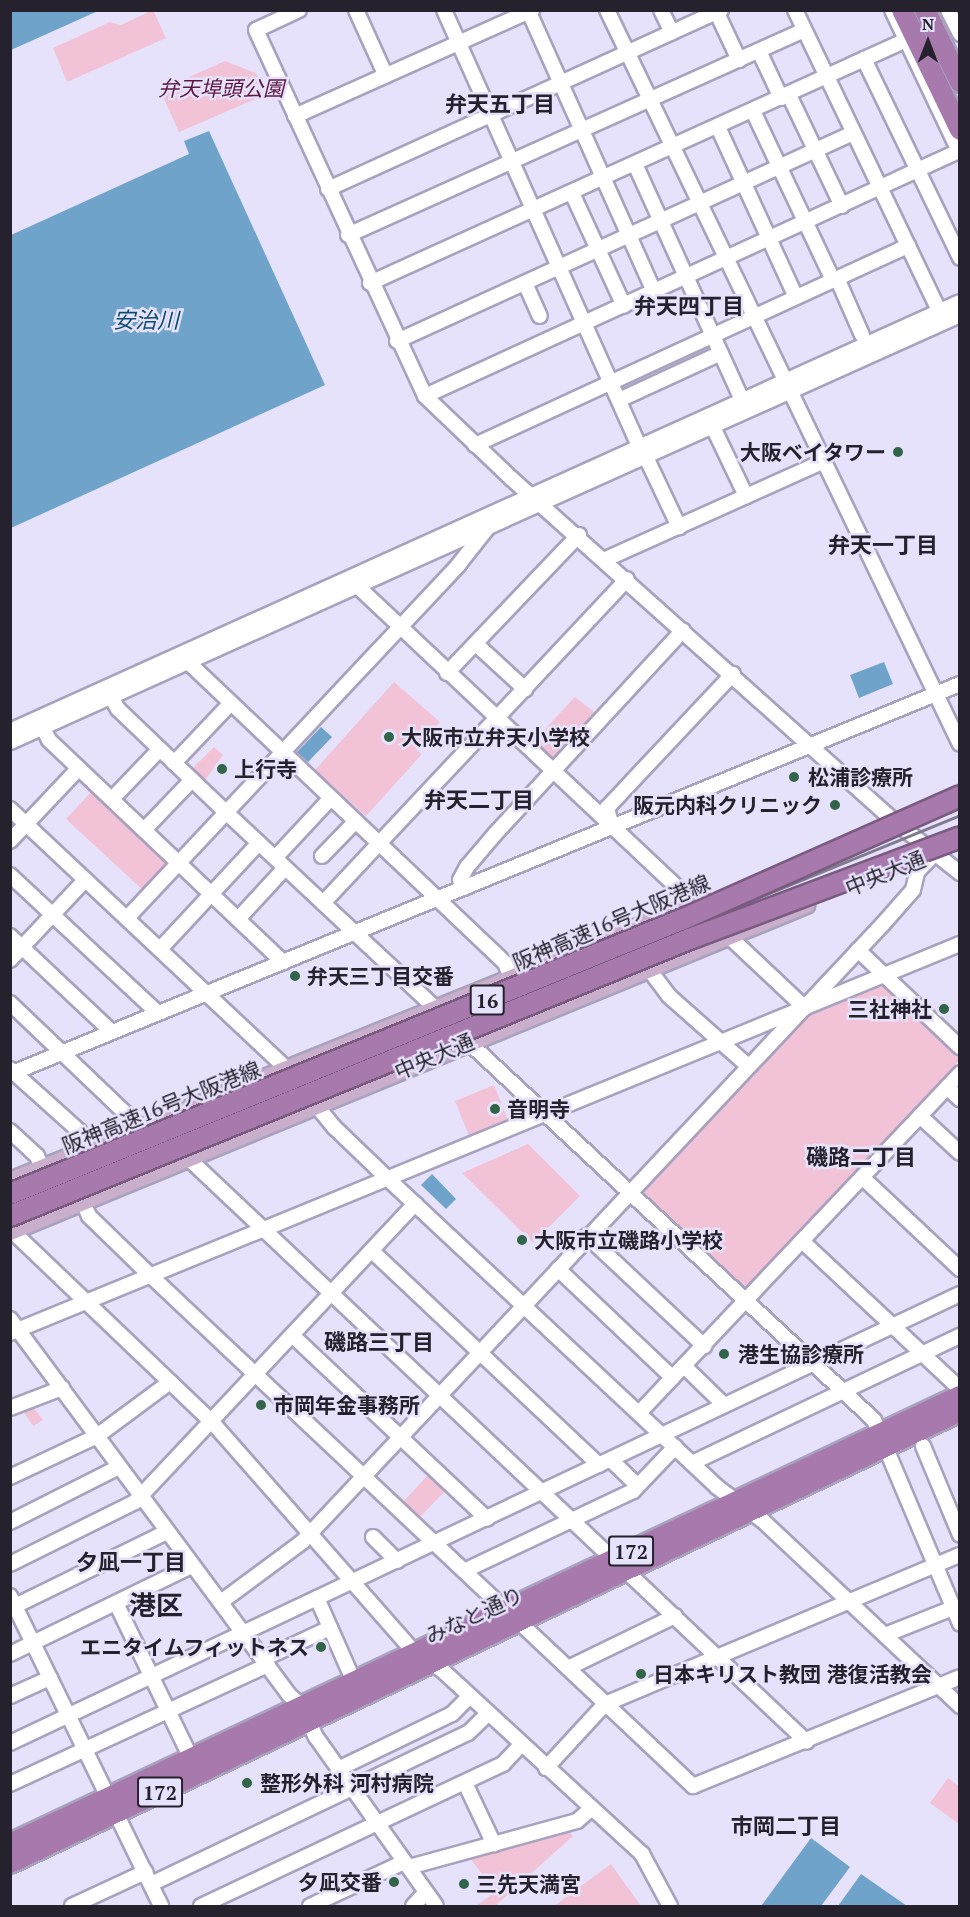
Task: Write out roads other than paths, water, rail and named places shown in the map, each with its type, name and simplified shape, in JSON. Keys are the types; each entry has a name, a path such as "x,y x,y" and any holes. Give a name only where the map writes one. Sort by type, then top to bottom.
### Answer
{"highway":[{"path":"902,10 960,130"},
{"path":"913,10 957,91"},
{"path":"925,10 957,91"},
{"path":"949,12 960,52"},
{"name":"阪神高速16号大阪港線","path":"10,1194 673,923 960,794"},
{"name":"阪神高速16号大阪港線","path":"11,1227 681,942 960,837"},
{"name":"みなと通り","path":"10,1844 112,1805 306,1714 883,1439 960,1396"},
{"name":"みなと通り","path":"883,1439 960,1411"},
{"name":"みなと通り","path":"10,1863 190,1758 306,1714 354,1682 422,1658"}],"main road":[{"name":"中央大通","path":"10,1181 693,904 800,863 960,794"},
{"name":"中央大通","path":"11,1227 83,1202 189,1159 470,1041 960,842"}],"street":[{"path":"299,10 256,30 370,283 425,396 475,445 606,559 894,821 960,873"},
{"path":"356,10 386,76"},
{"path":"444,10 611,383 679,527"},
{"path":"607,10 960,744"},
{"path":"661,10 672,33"},
{"path":"795,10 939,311"},
{"path":"425,396 959,152 904,41 892,10"},
{"path":"295,116 530,11 654,291"},
{"path":"949,12 960,34"},
{"path":"328,189 561,85 713,13 739,60"},
{"path":"348,235 804,30"},
{"path":"370,283 904,41"},
{"path":"759,51 816,151 842,206"},
{"path":"864,60 960,258"},
{"path":"753,111 862,335"},
{"path":"718,127 796,297"},
{"path":"397,341 853,133"},
{"path":"634,165 742,400"},
{"path":"572,193 624,306"},
{"path":"475,445 908,246"},
{"path":"525,283 540,316"},
{"path":"642,451 712,425 960,302"},
{"path":"10,731 536,500 642,451 742,400 788,386 960,315"},
{"path":"620,400 721,353"},
{"path":"712,425 746,496"},
{"path":"606,559 824,461"},
{"path":"10,742 188,662 353,582 442,548 536,500"},
{"path":"128,918 459,564 489,526"},
{"path":"447,673 579,535"},
{"path":"442,548 448,559 459,564"},
{"path":"323,903 627,579"},
{"path":"353,582 551,772 805,1008"},
{"path":"464,888 460,880 467,867 551,772 683,630"},
{"path":"476,644 525,689"},
{"path":"188,662 281,753 505,963 511,978"},
{"path":"612,827 608,808 733,674"},
{"path":"89,1149 79,1131 12,1072 960,684"},
{"path":"111,697 118,709 354,933 436,1009 450,1014 459,1035 470,1041 874,1420 960,1624"},
{"path":"174,763 230,704"},
{"path":"43,728 49,740 283,962"},
{"path":"112,799 160,749"},
{"path":"10,841 79,768"},
{"path":"144,830 192,780"},
{"path":"238,919 330,799"},
{"path":"10,809 287,1069 316,1106 387,1178 692,1463 744,1506 849,1601 960,1706"},
{"path":"322,856 355,822"},
{"path":"160,949 258,843"},
{"path":"221,1602 302,1542 308,1532 364,1476 587,1236 805,1008 913,890 917,872 936,852"},
{"path":"10,875 158,1013"},
{"path":"10,960 85,880"},
{"path":"10,936 112,1032"},
{"path":"436,1906 338,1768 306,1714 62,1388 13,1328 88,1304 387,1178 960,944"},
{"path":"858,950 960,1047"},
{"path":"648,968 662,989 748,1066"},
{"path":"10,1003 141,1128 161,1132 172,1153 189,1159 807,1742"},
{"path":"639,1413 960,1073"},
{"path":"946,1087 960,1099"},
{"path":"920,1116 960,1153"},
{"path":"10,1131 37,1156 42,1168"},
{"path":"863,1178 960,1269"},
{"path":"83,1202 89,1216 151,1276 693,1786 807,1742 960,1677"},
{"path":"10,1563 135,1502 416,1204"},
{"path":"11,1227 212,1422 422,1658 470,1696 642,1854 670,1906"},
{"path":"587,1236 704,1346"},
{"path":"802,1241 960,1389"},
{"path":"372,1251 480,1352 605,1462 638,1486"},
{"path":"558,1269 673,1378"},
{"path":"10,1743 960,1294"},
{"path":"292,1335 487,1519"},
{"path":"692,1463 960,1336"},
{"path":"684,1366 724,1405"},
{"path":"10,1477 97,1436 170,1382"},
{"path":"10,1408 62,1388"},
{"path":"923,1446 960,1535"},
{"path":"466,1570 573,1520 638,1486 675,1447"},
{"path":"10,1522 119,1467"},
{"path":"161,1906 13,1601 168,1532"},
{"path":"373,1537 397,1561"},
{"path":"546,1768 605,1704 960,1555"},
{"path":"10,1654 193,1565"},
{"path":"317,1598 354,1682"},
{"path":"116,1603 170,1711 190,1758"},
{"path":"885,1635 953,1608"},
{"path":"568,1668 675,1616"},
{"path":"10,1784 170,1711 330,1628"},
{"path":"10,1696 50,1678"},
{"path":"338,1768 452,1714 470,1696"},
{"path":"72,1906 148,1878 352,1788 468,1733 488,1714"},
{"path":"201,1906 503,1764 521,1744"},
{"path":"465,1783 494,1844"},
{"path":"310,1906 407,1864 494,1844 577,1821 591,1809"},
{"path":"412,1906 426,1892"},
{"path":"333,1896 343,1906"}],"water":[{"path":"11,10 98,10 98,11 11,50"},
{"name":"安治川","path":"209,131 325,385 11,528 11,235 189,154 184,141"},
{"path":"884,662 893,684 859,698 850,675"},
{"path":"321,727 332,737 308,762 297,752"},
{"path":"432,1174 456,1199 446,1209 421,1185"},
{"path":"811,1838 850,1867 821,1906 761,1906"},
{"path":"861,1874 907,1906 838,1906"}],"railway":[{"path":"10,1204 960,815"}],"place":[{"name":"大阪ベイタワー","path":"898,452"},
{"name":"大阪市立弁天小学校","path":"389,737"},
{"name":"上行寺","path":"222,769"},
{"name":"松浦診療所","path":"794,777"},
{"name":"阪元内科クリニック","path":"835,805"},
{"name":"弁天三丁目交番","path":"295,976"},
{"name":"三社神社","path":"944,1009"},
{"name":"音明寺","path":"495,1109"},
{"name":"大阪市立磯路小学校","path":"522,1240"},
{"name":"港生協診療所","path":"724,1354"},
{"name":"市岡年金事務所","path":"261,1405"},
{"name":"エニタイムフィットネス","path":"321,1647"},
{"name":"日本キリスト教団 港復活教会","path":"641,1674"},
{"name":"整形外科 河村病院","path":"247,1783"},
{"name":"夕凪交番","path":"394,1882"},
{"name":"三先天満宮","path":"464,1884"}],"district":[{"name":"弁天五丁目","path":"500,104"},
{"name":"弁天四丁目","path":"689,306"},
{"name":"弁天一丁目","path":"883,545"},
{"name":"弁天二丁目","path":"479,800"},
{"name":"磯路二丁目","path":"861,1157"},
{"name":"磯路三丁目","path":"379,1342"},
{"name":"夕凪一丁目","path":"131,1562"},
{"name":"港区","path":"156,1606"},
{"name":"市岡二丁目","path":"786,1826"}],"park label":[{"name":"弁天埠頭公園","path":"221,88"}]}
